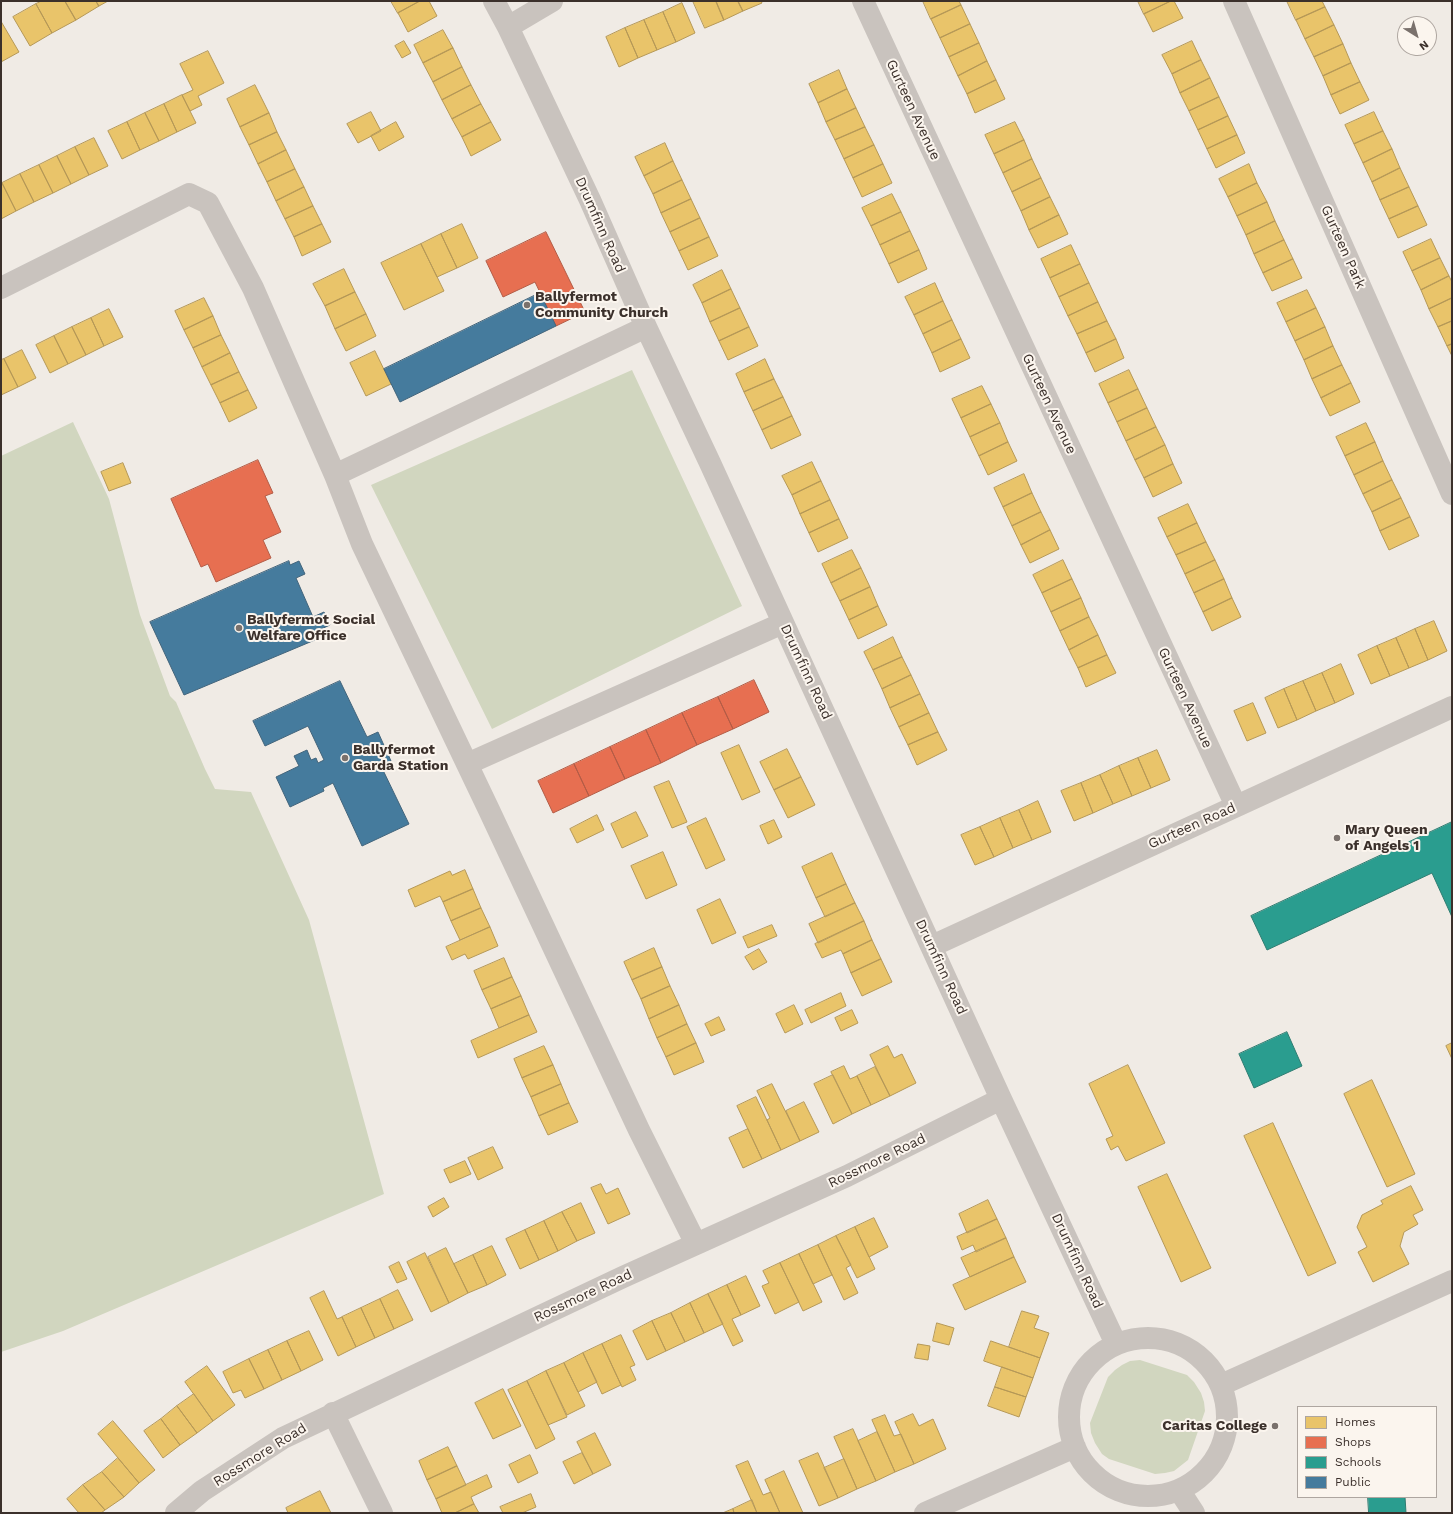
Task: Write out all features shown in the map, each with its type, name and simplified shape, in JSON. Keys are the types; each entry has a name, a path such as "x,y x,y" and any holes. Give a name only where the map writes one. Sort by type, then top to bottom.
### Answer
{"street":[{"name":"Drumfinn Road","path":"494,1 508,27 590,200 646,327 932,946 1001,1099 1116,1344"},
{"path":"508,27 552,1"},
{"name":"Gurteen Avenue","path":"863,1 1236,806"},
{"name":"Gurteen Park","path":"1234,1 1452,494"},
{"path":"1,288 189,194 208,203 253,288 335,475 362,544 639,1130 696,1244"},
{"path":"335,475 646,327"},
{"path":"467,764 783,623"},
{"name":"Gurteen Road","path":"932,946 1452,707"},
{"name":"Rossmore Road","path":"176,1513 202,1491 283,1438 333,1413 696,1244 847,1176 1001,1099"},
{"path":"1221,1385 1452,1281"},
{"path":"1140,1338 1165,1339 1188,1348 1208,1364 1221,1385 1228,1410 1226,1435 1216,1458 1200,1477 1179,1490 1154,1496 1124,1492 1107,1484 1088,1468 1075,1447 1069,1423 1073,1393 1080,1376 1096,1357 1116,1344 1140,1338"},
{"path":"333,1413 382,1513"},
{"path":"925,1513 1075,1447"},
{"path":"1179,1490 1194,1513"}],"green space":[{"path":"632,370 742,606 492,729 371,485"},
{"path":"73,422 109,499 140,615 170,696 176,702 215,789 251,792 309,920 384,1194 63,1331 1,1352 1,456"},
{"path":"1140,1360 1187,1375 1194,1382 1201,1393 1204,1402 1205,1411 1188,1460 1174,1471 1155,1474 1109,1459 1102,1454 1091,1433 1090,1423 1108,1377 1122,1365 1130,1361"}],"building: Homes":[{"path":"42,1 65,1 76,20 52,33 36,4"},
{"path":"65,1 96,1 99,6 76,20"},
{"path":"96,1 108,1 99,6"},
{"path":"391,1 420,1 398,13"},
{"path":"420,1 429,1 437,16 408,32 398,13"},
{"path":"693,1 716,1 724,20 705,28"},
{"path":"716,1 738,1 743,11 724,20"},
{"path":"738,1 761,1 762,3 743,11"},
{"path":"923,1 959,1 961,5 931,19"},
{"path":"1138,1 1171,1 1144,14"},
{"path":"1174,1 1183,18 1153,32 1144,14"},
{"path":"1287,1 1322,1 1325,7 1296,20"},
{"path":"682,3 695,33 676,42 663,12"},
{"path":"36,4 52,33 30,46 13,17"},
{"path":"961,5 970,24 940,38 931,19"},
{"path":"1325,7 1334,25 1305,39 1296,20"},
{"path":"663,12 676,42 657,50 644,20"},
{"path":"644,20 657,50 638,58 625,28"},
{"path":"2,23 19,52 1,62 1,24"},
{"path":"970,24 979,43 949,57 940,38"},
{"path":"1334,25 1343,44 1314,57 1305,39"},
{"path":"625,28 638,58 619,67 606,37"},
{"path":"443,30 453,48 423,63 414,45"},
{"path":"404,41 411,53 402,58 395,46"},
{"path":"1192,41 1201,60 1172,74 1162,55"},
{"path":"979,43 987,61 958,76 949,57"},
{"path":"1343,44 1351,63 1323,76 1314,57"},
{"path":"453,48 462,67 433,82 423,63"},
{"path":"208,51 224,83 198,96 202,105 190,111 182,95 193,90 180,64"},
{"path":"1201,60 1210,78 1180,93 1172,74"},
{"path":"987,61 996,80 967,94 958,76"},
{"path":"1351,63 1360,82 1331,95 1323,76"},
{"path":"462,67 471,85 442,100 433,82"},
{"path":"839,70 847,89 818,103 809,84"},
{"path":"1210,78 1219,97 1189,111 1180,93"},
{"path":"996,80 1005,99 975,113 967,94"},
{"path":"1360,82 1369,100 1340,114 1331,95"},
{"path":"255,85 269,113 240,127 227,99"},
{"path":"471,85 481,104 452,119 442,100"},
{"path":"847,89 856,108 826,122 818,103"},
{"path":"182,95 196,123 177,132 164,104"},
{"path":"1219,97 1228,116 1198,130 1189,111"},
{"path":"164,104 177,132 159,141 145,113"},
{"path":"481,104 491,122 462,137 452,119"},
{"path":"856,108 865,127 835,140 826,122"},
{"path":"371,112 381,131 358,143 347,124"},
{"path":"1374,112 1383,131 1354,144 1345,125"},
{"path":"145,113 159,141 140,150 127,122"},
{"path":"269,113 277,132 249,145 240,127"},
{"path":"1228,116 1237,135 1207,149 1198,130"},
{"path":"127,122 140,150 122,159 108,131"},
{"path":"396,122 404,137 379,151 371,136"},
{"path":"491,122 501,140 471,156 462,137"},
{"path":"1015,122 1024,140 994,154 985,135"},
{"path":"865,127 874,145 844,159 835,140"},
{"path":"1383,131 1392,149 1363,163 1354,144"},
{"path":"277,132 286,150 258,164 249,145"},
{"path":"1237,135 1245,153 1216,168 1207,149"},
{"path":"94,138 108,166 89,175 75,147"},
{"path":"1024,140 1032,159 1003,173 994,154"},
{"path":"665,143 673,161 644,176 635,157"},
{"path":"874,145 883,164 853,178 844,159"},
{"path":"75,147 89,175 71,184 57,156"},
{"path":"1392,149 1400,168 1372,182 1363,163"},
{"path":"286,150 295,169 267,182 258,164"},
{"path":"57,156 71,184 53,193 39,165"},
{"path":"1032,159 1041,178 1012,192 1003,173"},
{"path":"673,161 682,180 653,194 644,176"},
{"path":"883,164 892,183 862,197 853,178"},
{"path":"1249,164 1257,183 1228,197 1219,179"},
{"path":"39,165 53,193 34,202 20,174"},
{"path":"1400,168 1409,187 1380,200 1372,182"},
{"path":"295,169 304,187 276,201 267,182"},
{"path":"20,174 34,202 16,211 2,183"},
{"path":"1041,178 1050,197 1021,211 1012,192"},
{"path":"682,180 691,199 661,213 653,194"},
{"path":"2,183 16,211 1,219 1,184"},
{"path":"1257,183 1267,202 1237,216 1228,197"},
{"path":"304,187 313,206 285,219 276,201"},
{"path":"1409,187 1418,206 1389,219 1380,200"},
{"path":"892,194 901,212 871,226 862,208"},
{"path":"1050,197 1059,215 1029,230 1021,211"},
{"path":"691,199 700,218 670,232 661,213"},
{"path":"1267,202 1275,221 1246,235 1237,216"},
{"path":"313,206 322,224 294,237 285,219"},
{"path":"1418,206 1427,225 1398,238 1389,219"},
{"path":"901,212 910,231 880,245 871,226"},
{"path":"1059,215 1068,234 1038,248 1029,230"},
{"path":"700,218 709,237 679,251 670,232"},
{"path":"1275,221 1284,240 1254,254 1246,235"},
{"path":"322,224 331,242 302,256 294,237"},
{"path":"462,224 478,258 457,268 441,234"},
{"path":"910,231 919,250 889,264 880,245"},
{"path":"441,234 457,268 437,277 421,244"},
{"path":"709,237 718,256 688,270 679,251"},
{"path":"1431,239 1440,258 1412,271 1403,252"},
{"path":"1284,240 1293,259 1263,273 1254,254"},
{"path":"421,244 444,291 404,310 381,263"},
{"path":"1071,245 1080,264 1050,278 1041,259"},
{"path":"919,250 927,269 898,283 889,264"},
{"path":"1440,258 1449,276 1421,290 1412,271"},
{"path":"1293,259 1302,278 1272,291 1263,273"},
{"path":"1080,264 1089,283 1059,297 1050,278"},
{"path":"344,269 355,292 325,306 313,284"},
{"path":"722,270 731,289 702,303 693,285"},
{"path":"1449,276 1452,282 1452,298 1429,309 1421,290"},
{"path":"935,283 943,301 914,315 905,297"},
{"path":"1089,283 1098,302 1068,316 1059,297"},
{"path":"731,289 740,308 710,322 702,303"},
{"path":"1307,290 1316,308 1286,322 1277,303"},
{"path":"355,292 366,314 335,329 325,306"},
{"path":"204,298 213,316 184,330 175,311"},
{"path":"1452,298 1452,321 1438,327 1429,309"},
{"path":"943,301 952,320 923,334 914,315"},
{"path":"1098,302 1107,321 1077,334 1068,316"},
{"path":"740,308 749,327 719,341 710,322"},
{"path":"1316,308 1325,327 1295,341 1286,322"},
{"path":"109,309 123,337 104,346 91,318"},
{"path":"366,314 376,336 346,351 335,329"},
{"path":"213,316 221,335 193,348 184,330"},
{"path":"91,318 104,346 86,355 72,327"},
{"path":"952,320 961,339 932,353 923,334"},
{"path":"1107,321 1116,339 1086,353 1077,334"},
{"path":"1452,321 1452,344 1447,346 1438,327"},
{"path":"72,327 86,355 68,364 54,336"},
{"path":"749,327 758,346 728,360 719,341"},
{"path":"1325,327 1333,346 1304,360 1295,341"},
{"path":"221,335 230,353 202,367 193,348"},
{"path":"54,336 68,364 50,373 36,345"},
{"path":"961,339 970,358 940,372 932,353"},
{"path":"1116,339 1124,358 1095,372 1086,353"},
{"path":"1452,344 1452,356 1447,346"},
{"path":"1333,346 1342,365 1312,379 1304,360"},
{"path":"22,350 36,378 18,387 4,359"},
{"path":"375,351 391,384 366,396 350,363"},
{"path":"230,353 239,372 211,385 202,367"},
{"path":"4,359 18,387 1,395 1,360"},
{"path":"765,359 774,379 744,392 736,374"},
{"path":"1342,365 1351,383 1321,398 1312,379"},
{"path":"1129,370 1138,389 1108,403 1099,384"},
{"path":"239,372 248,390 220,403 211,385"},
{"path":"774,379 783,397 753,411 744,392"},
{"path":"1351,383 1360,402 1330,416 1321,398"},
{"path":"982,386 991,404 961,418 952,399"},
{"path":"1138,389 1147,408 1117,422 1108,403"},
{"path":"248,390 257,408 229,422 220,403"},
{"path":"783,397 792,416 762,430 753,411"},
{"path":"991,404 1000,423 970,437 961,418"},
{"path":"1147,408 1156,427 1126,441 1117,422"},
{"path":"792,416 801,435 771,449 762,430"},
{"path":"1000,423 1008,442 979,456 970,437"},
{"path":"1366,423 1375,442 1345,456 1336,437"},
{"path":"1156,427 1165,445 1135,460 1126,441"},
{"path":"1008,442 1017,461 988,475 979,456"},
{"path":"1375,442 1383,461 1354,475 1345,456"},
{"path":"1165,445 1173,464 1144,478 1135,460"},
{"path":"1383,461 1392,480 1363,494 1354,475"},
{"path":"812,462 821,481 792,495 782,476"},
{"path":"123,463 131,483 109,491 101,472"},
{"path":"1173,464 1182,483 1153,497 1144,478"},
{"path":"1024,474 1032,493 1003,507 994,488"},
{"path":"1392,480 1401,498 1372,512 1363,494"},
{"path":"821,481 830,500 800,514 792,495"},
{"path":"1032,493 1041,512 1012,526 1003,507"},
{"path":"1401,498 1410,517 1380,531 1372,512"},
{"path":"830,500 839,519 809,533 800,514"},
{"path":"1188,504 1197,523 1167,537 1158,518"},
{"path":"1041,512 1050,530 1021,545 1012,526"},
{"path":"1410,517 1419,536 1389,550 1380,531"},
{"path":"839,519 848,538 818,552 809,533"},
{"path":"1197,523 1206,542 1176,555 1167,537"},
{"path":"1050,530 1059,549 1030,563 1021,545"},
{"path":"1206,542 1215,560 1185,574 1176,555"},
{"path":"852,550 861,568 831,583 822,564"},
{"path":"1063,560 1072,579 1042,593 1033,575"},
{"path":"1215,560 1224,579 1194,593 1185,574"},
{"path":"861,568 870,587 840,601 831,583"},
{"path":"1072,579 1081,598 1051,612 1042,593"},
{"path":"1224,579 1232,598 1203,612 1194,593"},
{"path":"870,587 878,606 849,620 840,601"},
{"path":"1081,598 1089,617 1060,631 1051,612"},
{"path":"1232,598 1241,617 1212,631 1203,612"},
{"path":"878,606 887,625 858,639 849,620"},
{"path":"1089,617 1098,635 1069,650 1060,631"},
{"path":"1434,621 1447,651 1428,660 1415,629"},
{"path":"1415,629 1428,660 1409,668 1396,638"},
{"path":"1098,635 1107,655 1078,668 1069,650"},
{"path":"893,637 902,657 873,670 864,652"},
{"path":"1396,638 1409,668 1390,676 1377,646"},
{"path":"1377,646 1390,676 1371,684 1358,655"},
{"path":"1107,655 1116,673 1086,687 1078,668"},
{"path":"902,657 911,675 882,689 873,670"},
{"path":"1341,664 1354,694 1335,703 1322,673"},
{"path":"1322,673 1335,703 1316,711 1303,681"},
{"path":"911,675 920,694 890,708 882,689"},
{"path":"1303,681 1316,711 1297,720 1284,689"},
{"path":"1284,689 1297,720 1278,728 1265,698"},
{"path":"920,694 929,713 899,727 890,708"},
{"path":"1253,703 1266,733 1247,741 1234,711"},
{"path":"929,713 938,732 908,745 899,727"},
{"path":"938,732 947,750 917,765 908,745"},
{"path":"739,745 760,792 742,800 721,753"},
{"path":"787,749 801,777 774,790 760,762"},
{"path":"1157,750 1170,780 1151,788 1138,758"},
{"path":"1138,758 1151,788 1132,796 1119,766"},
{"path":"1119,766 1132,796 1113,804 1100,775"},
{"path":"1100,775 1113,804 1093,813 1081,783"},
{"path":"801,777 815,805 788,818 774,790"},
{"path":"669,781 687,822 672,828 654,787"},
{"path":"1081,783 1093,813 1074,821 1061,791"},
{"path":"1038,801 1051,832 1032,840 1019,810"},
{"path":"1019,810 1032,840 1013,848 1000,818"},
{"path":"636,812 648,836 622,848 611,824"},
{"path":"597,815 604,830 577,843 570,829"},
{"path":"706,818 725,860 706,869 687,827"},
{"path":"1000,818 1013,848 994,857 980,827"},
{"path":"774,820 782,837 768,844 760,826"},
{"path":"980,827 994,857 975,865 961,835"},
{"path":"663,852 677,885 646,899 631,866"},
{"path":"832,853 846,884 816,898 802,867"},
{"path":"465,870 473,889 443,902 440,896 415,907 408,890 450,871 452,875"},
{"path":"846,884 855,903 825,917 816,898"},
{"path":"473,889 481,908 451,921 443,902"},
{"path":"720,899 736,933 712,944 697,910"},
{"path":"855,903 864,921 818,943 809,924"},
{"path":"481,908 490,927 460,940 451,921"},
{"path":"864,921 872,940 843,954 841,950 822,958 815,944"},
{"path":"772,925 777,936 748,948 743,937"},
{"path":"490,927 498,946 468,959 465,954 452,960 446,947"},
{"path":"872,940 881,959 851,973 843,954"},
{"path":"654,948 662,967 632,980 624,962"},
{"path":"759,949 767,962 753,970 745,957"},
{"path":"504,958 512,977 482,990 474,971"},
{"path":"881,959 892,982 862,996 851,973"},
{"path":"662,967 670,986 641,999 632,980"},
{"path":"512,977 521,996 491,1009 482,990"},
{"path":"670,986 679,1005 649,1019 641,999"},
{"path":"841,993 846,1006 811,1023 805,1010"},
{"path":"521,996 529,1015 499,1028 491,1009"},
{"path":"679,1005 687,1024 657,1038 649,1019"},
{"path":"794,1005 803,1024 785,1033 776,1014"},
{"path":"852,1010 858,1023 841,1031 835,1018"},
{"path":"529,1015 537,1032 478,1058 471,1041"},
{"path":"719,1017 725,1030 711,1036 705,1024"},
{"path":"687,1024 696,1043 666,1057 657,1038"},
{"path":"696,1043 704,1062 674,1075 666,1057"},
{"path":"1452,1043 1452,1059 1446,1046"},
{"path":"544,1046 553,1065 522,1078 514,1059"},
{"path":"888,1046 894,1058 902,1054 916,1083 890,1096 870,1055"},
{"path":"553,1065 561,1084 531,1097 522,1078"},
{"path":"1128,1065 1165,1143 1126,1161 1118,1146 1111,1150 1106,1139 1113,1136 1089,1084"},
{"path":"844,1066 850,1079 857,1076 871,1105 852,1114 831,1072"},
{"path":"875,1067 890,1096 871,1105 857,1076"},
{"path":"833,1075 852,1114 833,1124 814,1084"},
{"path":"1372,1080 1415,1174 1387,1187 1344,1094"},
{"path":"561,1084 569,1103 539,1116 531,1097"},
{"path":"772,1084 800,1141 781,1150 767,1120 770,1118 757,1091"},
{"path":"756,1097 781,1150 762,1159 737,1106"},
{"path":"804,1102 819,1132 800,1141 786,1111"},
{"path":"569,1103 578,1122 548,1135 539,1116"},
{"path":"1273,1123 1336,1263 1308,1276 1244,1136"},
{"path":"748,1129 762,1159 743,1168 729,1138"},
{"path":"493,1147 503,1168 478,1180 468,1158"},
{"path":"465,1161 471,1174 450,1183 444,1170"},
{"path":"1167,1174 1211,1268 1181,1282 1138,1187"},
{"path":"601,1184 606,1194 618,1188 630,1214 608,1224 591,1188"},
{"path":"1411,1186 1423,1210 1413,1215 1418,1224 1404,1232 1400,1246 1409,1264 1373,1282 1358,1252 1367,1247 1357,1227 1362,1215 1383,1204 1381,1201"},
{"path":"444,1198 449,1207 433,1217 428,1207"},
{"path":"988,1200 997,1219 967,1233 959,1214"},
{"path":"581,1203 595,1233 577,1241 562,1212"},
{"path":"562,1212 577,1241 558,1251 544,1221"},
{"path":"874,1218 888,1247 869,1257 855,1227"},
{"path":"997,1219 1006,1238 976,1252 973,1245 962,1250 957,1237"},
{"path":"544,1221 558,1251 539,1260 525,1230"},
{"path":"855,1227 875,1269 857,1278 836,1236"},
{"path":"525,1230 539,1260 520,1269 506,1239"},
{"path":"836,1236 851,1265 846,1268 858,1293 844,1300 818,1245"},
{"path":"1006,1238 1014,1257 970,1277 961,1258"},
{"path":"818,1245 832,1275 813,1284 799,1254"},
{"path":"492,1246 506,1275 487,1285 473,1255"},
{"path":"446,1248 468,1293 449,1303 428,1257"},
{"path":"425,1253 449,1303 431,1312 407,1262"},
{"path":"799,1254 822,1302 803,1311 780,1263"},
{"path":"473,1255 487,1285 468,1293 454,1264"},
{"path":"1014,1257 1026,1282 965,1310 953,1285"},
{"path":"399,1262 407,1279 397,1283 389,1267"},
{"path":"780,1263 799,1302 775,1314 762,1286 769,1283 763,1271"},
{"path":"746,1276 760,1306 741,1315 727,1285"},
{"path":"727,1285 741,1315 732,1319 743,1341 733,1346 708,1294"},
{"path":"398,1290 413,1320 394,1329 380,1299"},
{"path":"324,1291 337,1319 342,1317 356,1347 338,1356 310,1298"},
{"path":"708,1294 723,1324 704,1333 690,1303"},
{"path":"380,1299 394,1329 375,1338 361,1308"},
{"path":"690,1303 704,1333 685,1342 671,1313"},
{"path":"361,1308 375,1338 356,1347 342,1317"},
{"path":"1022,1311 1039,1316 1034,1328 1049,1333 1040,1358 1009,1347"},
{"path":"671,1313 685,1342 666,1351 652,1321"},
{"path":"652,1321 666,1351 647,1360 633,1331"},
{"path":"937,1323 954,1328 949,1345 933,1341"},
{"path":"309,1331 323,1360 301,1371 287,1341"},
{"path":"621,1335 635,1365 630,1367 636,1380 622,1387 602,1344"},
{"path":"287,1341 301,1371 282,1380 268,1350"},
{"path":"991,1341 1040,1358 1033,1378 984,1361"},
{"path":"602,1344 621,1385 602,1394 583,1353"},
{"path":"918,1344 930,1346 928,1360 915,1358"},
{"path":"268,1350 282,1380 264,1389 249,1359"},
{"path":"583,1353 597,1382 578,1392 564,1363"},
{"path":"249,1359 264,1389 245,1398 241,1390 233,1393 223,1372"},
{"path":"564,1363 585,1406 567,1415 546,1371"},
{"path":"207,1366 235,1405 213,1421 185,1382"},
{"path":"1002,1367 1033,1378 1026,1397 995,1387"},
{"path":"546,1371 567,1417 548,1425 527,1381"},
{"path":"527,1381 555,1439 536,1449 508,1390"},
{"path":"995,1387 1026,1397 1019,1417 988,1406"},
{"path":"503,1389 521,1426 493,1439 475,1403"},
{"path":"194,1394 213,1421 197,1433 177,1406"},
{"path":"177,1406 197,1433 180,1445 161,1419"},
{"path":"913,1414 919,1426 933,1419 946,1449 914,1464 895,1422"},
{"path":"885,1415 894,1436 901,1434 914,1464 895,1472 872,1420"},
{"path":"161,1419 180,1445 163,1458 144,1431"},
{"path":"113,1421 155,1470 139,1483 98,1434"},
{"path":"853,1429 876,1481 857,1489 834,1437"},
{"path":"877,1432 895,1472 876,1481 858,1441"},
{"path":"595,1433 611,1465 593,1474 577,1442"},
{"path":"448,1447 457,1466 427,1480 419,1461"},
{"path":"582,1453 593,1474 574,1484 563,1462"},
{"path":"818,1453 838,1498 819,1506 799,1461"},
{"path":"530,1455 538,1473 518,1483 509,1465"},
{"path":"118,1458 139,1483 124,1497 102,1472"},
{"path":"844,1459 857,1489 838,1498 824,1468"},
{"path":"748,1461 763,1495 771,1492 780,1513 757,1513 736,1466"},
{"path":"457,1466 466,1485 436,1499 427,1480"},
{"path":"784,1471 803,1513 780,1513 765,1480"},
{"path":"102,1472 124,1497 105,1510 83,1485"},
{"path":"487,1475 492,1487 471,1497 474,1504 455,1513 442,1513 436,1499"},
{"path":"83,1485 105,1510 101,1513 79,1513 67,1499"},
{"path":"320,1491 331,1513 288,1513 286,1508"},
{"path":"531,1494 536,1507 522,1513 503,1513 500,1507"},
{"path":"752,1500 757,1513 734,1513 733,1509"},
{"path":"474,1504 479,1513 455,1513"},
{"path":"733,1509 734,1513 723,1513"}],"building: Shops":[{"path":"546,232 585,312 556,326 535,282 503,297 486,261"},
{"path":"258,460 273,493 265,496 281,532 263,540 271,558 216,582 208,564 201,567 171,499"},
{"path":"754,680 769,712 733,729 718,697"},
{"path":"718,697 733,729 697,745 682,713"},
{"path":"682,713 697,745 661,763 646,730"},
{"path":"646,730 661,763 625,779 610,747"},
{"path":"610,747 625,779 589,796 574,764"},
{"path":"574,764 589,796 553,813 538,781"}],"building: Schools":[{"path":"1452,822 1452,917 1432,873 1267,950 1251,916"},
{"path":"1287,1032 1302,1066 1254,1088 1239,1054"},
{"path":"1368,1498 1405,1498 1406,1513 1369,1513"}],"building: Public":[{"path":"540,293 556,326 400,402 384,369"},
{"name":"Ballyfermot Social Welfare Office","path":"289,561 290,565 299,561 305,574 296,578 313,617 324,612 330,625 319,630 322,637 184,695 150,622"},
{"path":"340,681 367,737 378,732 391,761 381,766 409,824 362,846 333,783 323,788 324,791 290,807 276,777 299,766 294,756 307,750 311,760 316,758 318,763 324,760 308,726 265,746 253,721"}],"place":[{"name":"Ballyfermot Community Church","path":"527,305"},
{"name":"Ballyfermot Social Welfare Office","path":"239,628"},
{"name":"Ballyfermot Garda Station","path":"345,758"},
{"name":"Mary Queen of Angels 1","path":"1337,838"},
{"name":"Caritas College","path":"1275,1426"}]}
